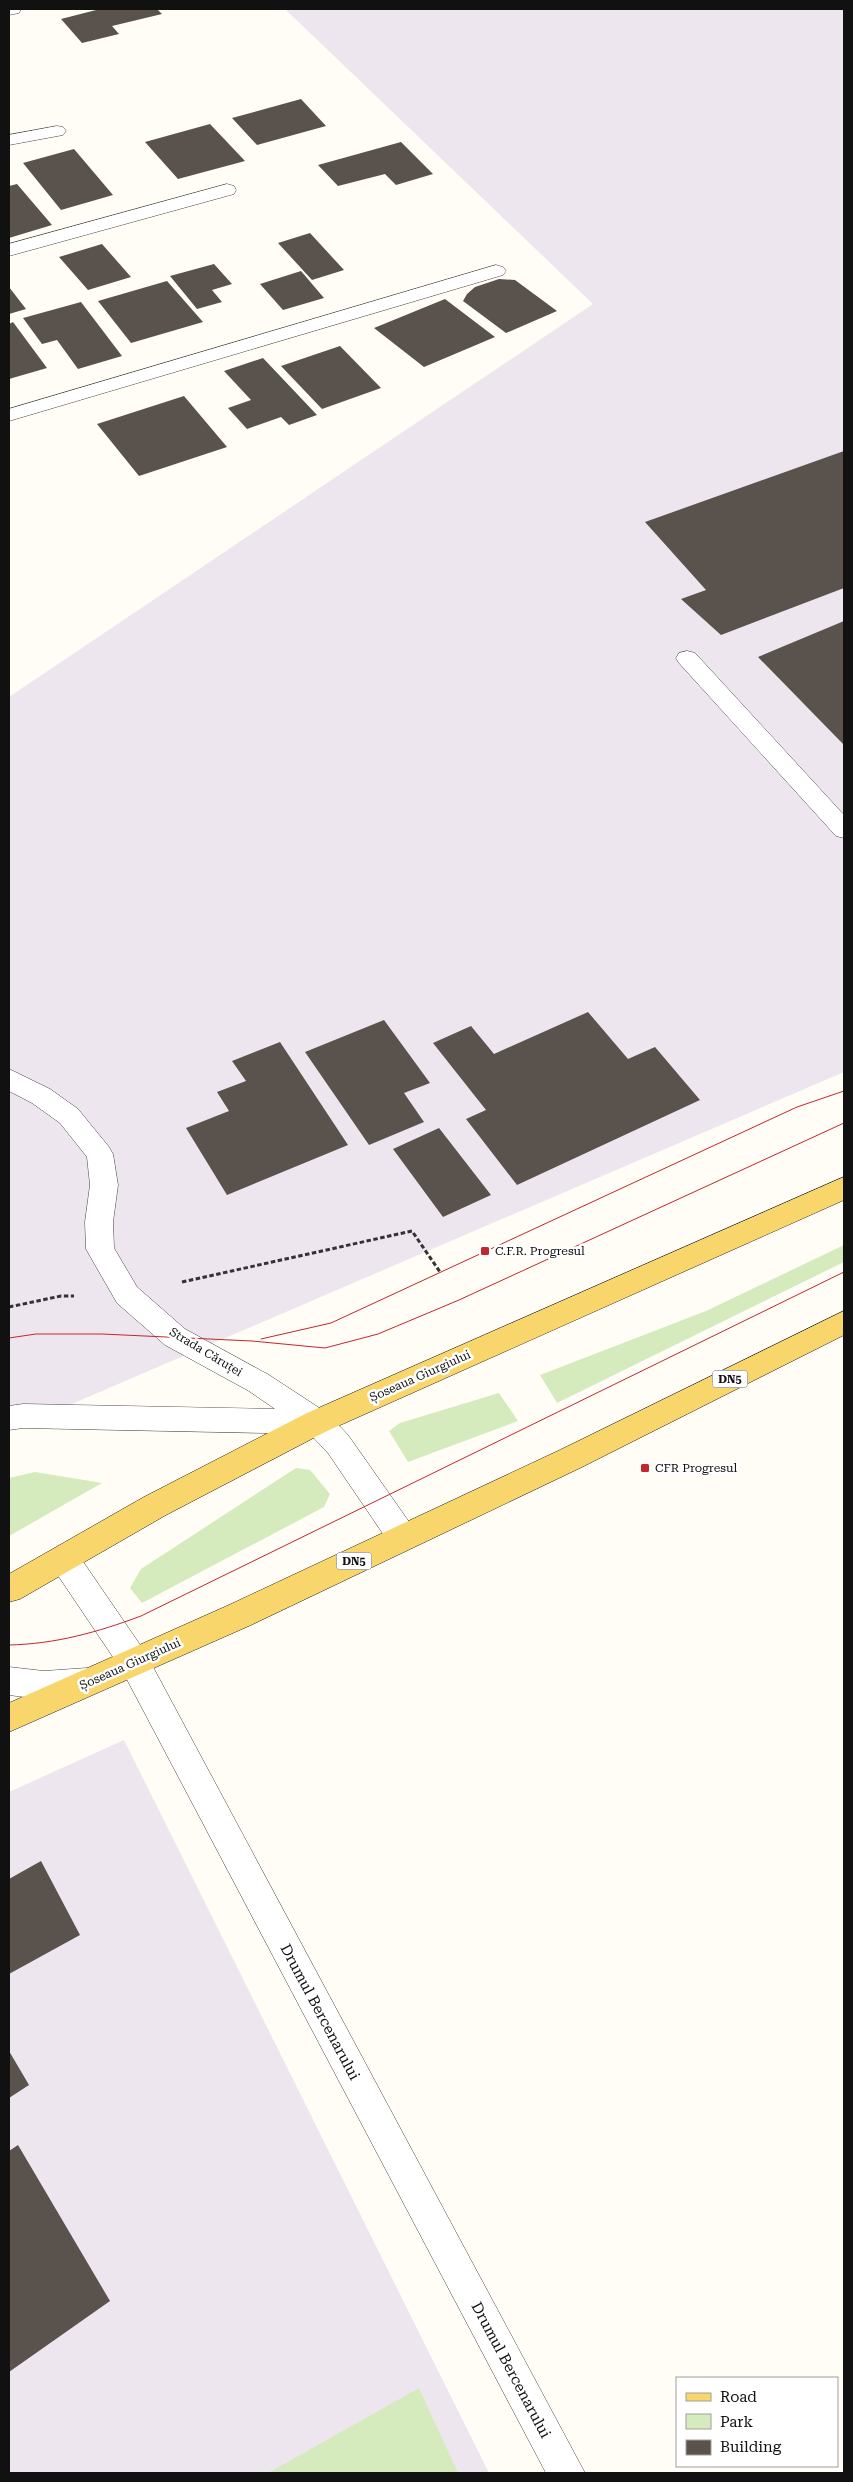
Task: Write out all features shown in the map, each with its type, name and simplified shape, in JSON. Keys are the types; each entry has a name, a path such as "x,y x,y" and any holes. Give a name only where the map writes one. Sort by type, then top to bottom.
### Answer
{"main road":[{"name":"Șoseaua Giurgiului","path":"9,1589 155,1506 317,1422 844,1188"},
{"name":"Șoseaua Giurgiului","path":"9,1718 240,1615 570,1459 844,1322"}],"street":[{"path":"9,10 13,9"},
{"path":"9,140 57,130"},
{"path":"9,250 227,190"},
{"path":"9,415 496,271"},
{"path":"687,658 844,830"},
{"name":"Strada Căruței","path":"9,1079 42,1096 69,1116 100,1154 104,1185 98,1222 100,1249 127,1295 175,1337 259,1383 317,1422 338,1444 403,1538"},
{"path":"9,1418 23,1416 317,1422"},
{"name":"Drumul Bercenarului","path":"64,1559 134,1662 566,2473"},
{"path":"9,1681 44,1685 90,1681"}],"path":[{"path":"9,1307 61,1296 127,1295 412,1231 440,1272"}],"shaded area":[{"path":"285,9 844,9 844,1072 9,1431 9,697 593,304"},
{"path":"124,1740 489,2473 9,2473 9,1792"}],"green space":[{"path":"844,1245 844,1262 557,1403 540,1375 706,1311"},
{"path":"499,1393 518,1421 408,1462 389,1431 400,1423"},
{"path":"296,1468 310,1470 330,1494 324,1507 142,1603 130,1588 141,1569"},
{"path":"35,1472 102,1483 9,1536 9,1478"},
{"path":"419,2388 458,2473 268,2473"}],"building":[{"path":"100,9 157,9 162,14 112,26 119,34 82,43 61,19"},
{"path":"301,99 326,126 257,145 232,118"},
{"path":"210,124 245,161 178,179 145,142"},
{"path":"401,142 433,174 396,185 385,174 338,186 318,165"},
{"path":"74,149 113,195 61,210 23,163"},
{"path":"17,184 52,225 9,238 9,186"},
{"path":"310,233 344,270 312,280 278,243"},
{"path":"102,244 131,277 88,290 59,257"},
{"path":"214,264 232,284 212,290 222,302 197,309 170,276"},
{"path":"301,271 324,298 283,310 260,284"},
{"path":"499,279 515,280 557,311 506,333 463,301 467,294 475,287"},
{"path":"167,281 203,322 131,343 98,301"},
{"path":"9,287 26,309 9,314"},
{"path":"445,299 495,337 424,367 374,328"},
{"path":"81,302 122,356 78,369 57,340 42,344 23,318"},
{"path":"13,322 47,368 9,379 9,324"},
{"path":"340,346 381,388 322,409 281,366"},
{"path":"263,358 317,415 289,425 281,417 247,429 228,408 251,400 224,371"},
{"path":"184,396 227,447 139,476 97,424"},
{"path":"844,451 844,588 721,635 681,599 706,590 645,522"},
{"path":"844,621 844,745 758,657"},
{"path":"588,1012 628,1059 655,1047 700,1100 517,1185 466,1119 486,1110 433,1043 471,1026 494,1054"},
{"path":"384,1020 430,1083 404,1093 424,1122 369,1145 305,1052"},
{"path":"280,1042 348,1145 227,1195 186,1128 229,1111 217,1092 246,1081 232,1061"},
{"path":"439,1128 491,1195 443,1217 393,1149"},
{"path":"41,1861 80,1935 9,1974 9,1879"},
{"path":"9,2051 29,2085 9,2098"},
{"path":"18,2145 110,2301 9,2372 9,2151"}],"tram line":[{"path":"261,1339 331,1323 797,1107 844,1091"},
{"path":"9,1338 36,1334 102,1334 252,1341 325,1348 378,1334 459,1300 844,1123"},
{"path":"9,1645 60,1640 141,1616 844,1272"}],"place":[{"name":"C.F.R. Progresul","path":"485,1251"},
{"name":"CFR Progresul","path":"645,1468"}]}
